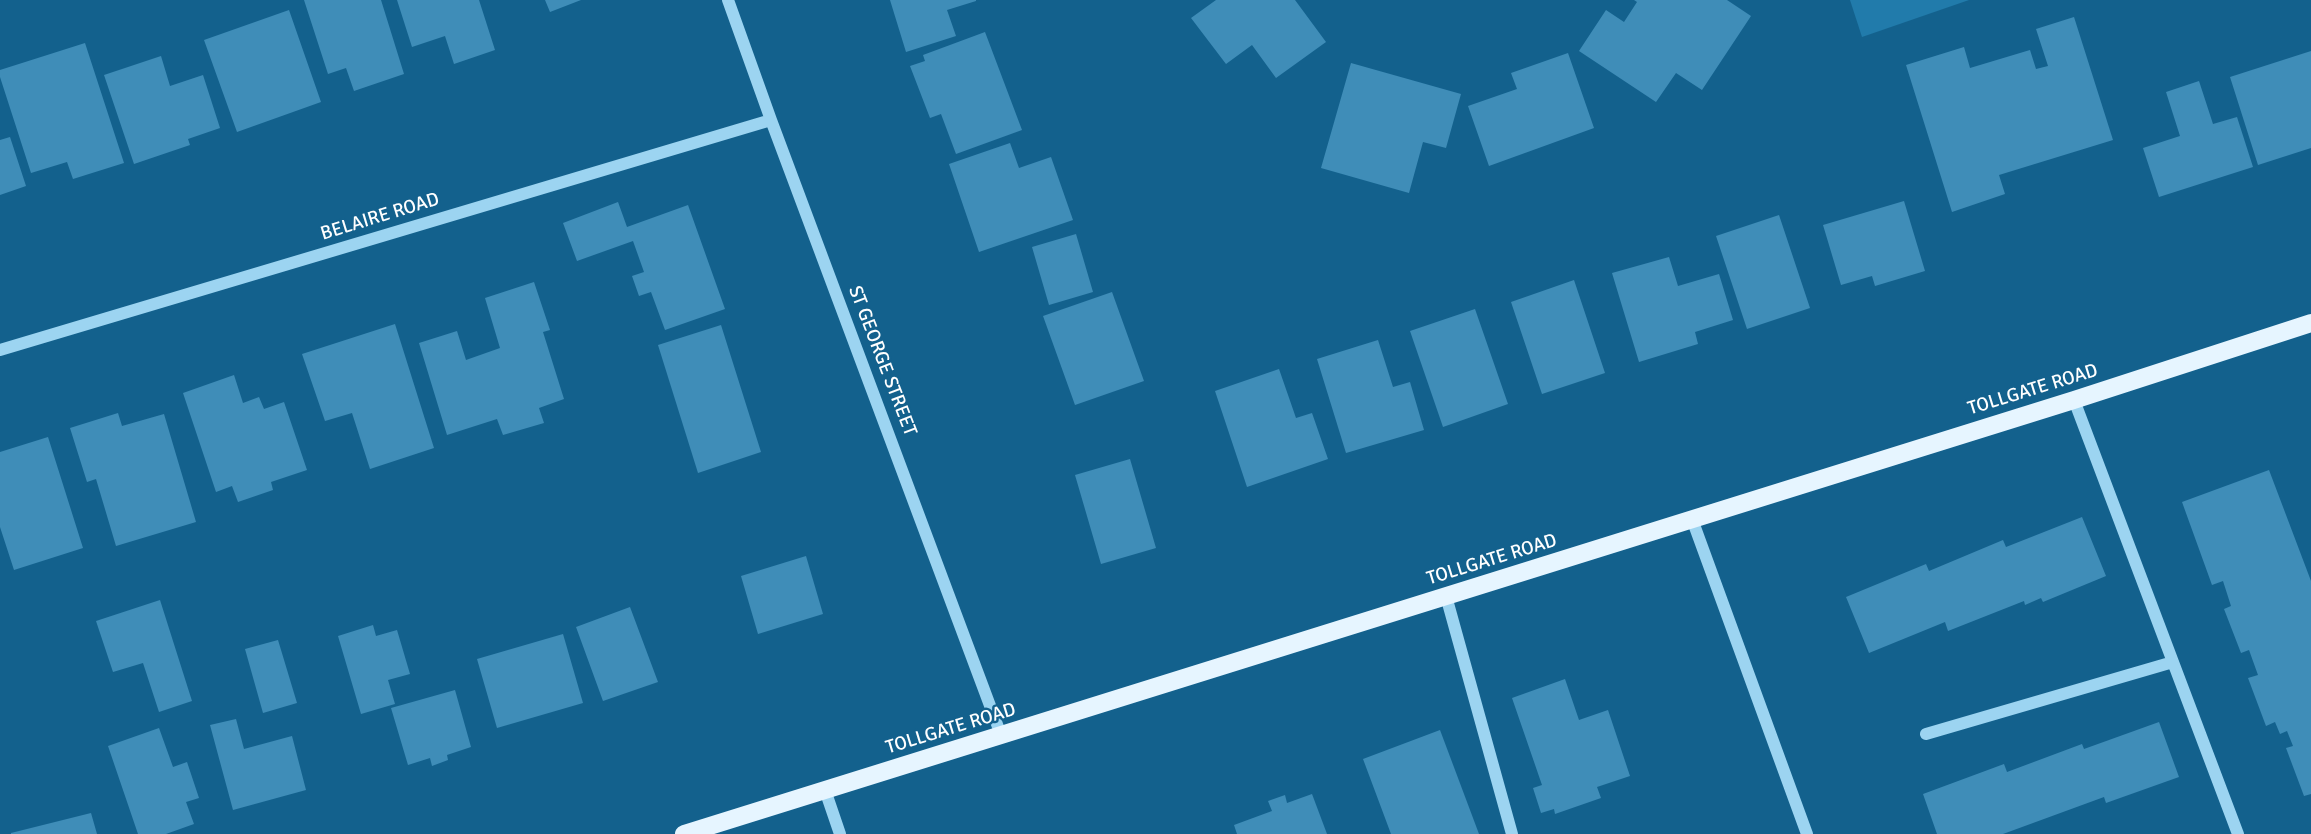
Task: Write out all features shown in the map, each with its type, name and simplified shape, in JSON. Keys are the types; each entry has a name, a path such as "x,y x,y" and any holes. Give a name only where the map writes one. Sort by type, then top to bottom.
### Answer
{"main road":[{"name":"TOLLGATE ROAD","path":"684,834 2074,400 2311,323"}],"street":[{"name":"ST GEORGE STREET","path":"729,0 771,120 1001,735"},
{"name":"BELAIRE ROAD","path":"0,349 771,120"},
{"path":"2074,400 2238,834"},
{"path":"1692,519 1807,834"},
{"path":"1446,596 1512,834"},
{"path":"1926,734 2173,662"},
{"path":"825,790 840,834"}],"shaded area":[{"path":"1850,0 1969,0 1862,37"}],"building":[{"path":"304,0 381,0 404,74 354,91 346,68 328,74"},
{"path":"397,0 479,0 495,50 454,64 445,36 412,47"},
{"path":"545,0 581,0 550,12"},
{"path":"890,0 976,1 947,10 956,36 906,52"},
{"path":"1216,0 1295,0 1326,42 1276,78 1252,45 1226,64 1191,18"},
{"path":"1634,0 1727,0 1751,16 1702,90 1676,73 1656,102 1579,51 1606,10 1624,22 1637,2"},
{"path":"289,10 321,102 237,132 204,40"},
{"path":"2074,17 2113,140 1999,175 2005,194 1952,212 1906,65 1964,47 1970,68 2030,50 2036,69 2048,66 2036,29"},
{"path":"985,32 1022,130 956,154 941,114 930,118 910,66 925,61 923,55"},
{"path":"85,43 124,163 73,179 67,162 31,173 0,70"},
{"path":"2311,51 2311,148 2258,165 2230,77"},
{"path":"1568,53 1594,128 1489,166 1468,106 1517,89 1511,73"},
{"path":"161,56 170,86 203,75 220,128 188,139 190,145 134,164 104,75"},
{"path":"1351,63 1461,94 1446,148 1423,142 1409,193 1321,168"},
{"path":"2199,81 2213,124 2237,117 2253,167 2159,197 2143,148 2180,136 2166,92"},
{"path":"10,137 26,186 0,195 0,140"},
{"path":"1010,143 1019,168 1051,157 1073,220 979,252 949,164"},
{"path":"1904,201 1925,271 1875,286 1872,276 1841,285 1823,225"},
{"path":"618,202 627,227 688,205 725,309 665,330 651,292 639,296 632,276 644,272 633,241 577,261 563,223"},
{"path":"1779,215 1810,308 1747,329 1716,236"},
{"path":"1076,234 1093,292 1049,305 1032,247"},
{"path":"1669,257 1678,286 1719,274 1733,320 1695,332 1698,344 1639,362 1612,273"},
{"path":"1574,280 1605,373 1542,394 1511,302"},
{"path":"534,282 550,330 543,332 564,399 539,408 544,423 503,435 497,419 447,435 419,343 457,331 466,360 500,348 485,298"},
{"path":"1112,292 1144,381 1075,405 1043,316"},
{"path":"1475,309 1508,404 1443,427 1410,331"},
{"path":"395,324 434,448 370,469 352,413 325,421 302,354"},
{"path":"721,325 761,452 698,473 658,345"},
{"path":"1378,340 1393,387 1410,382 1424,430 1346,453 1317,359"},
{"path":"1279,369 1296,418 1312,413 1328,459 1247,487 1215,391"},
{"path":"234,375 243,403 259,397 264,409 284,402 307,470 271,482 273,490 238,502 232,486 216,492 183,393"},
{"path":"118,413 122,426 164,414 196,522 116,546 96,479 87,482 70,428"},
{"path":"48,437 83,548 14,570 0,527 0,452"},
{"path":"1130,459 1156,548 1101,564 1075,475"},
{"path":"2269,470 2311,581 2311,794 2304,796 2286,748 2293,746 2287,731 2280,734 2275,722 2266,726 2248,678 2258,675 2249,650 2241,653 2224,609 2231,606 2223,581 2212,585 2182,502"},
{"path":"2082,517 2106,576 2043,602 2041,598 2025,605 2024,601 1948,631 1945,622 1869,653 1846,597 1926,564 1929,571 2003,540 2006,547"},
{"path":"806,556 823,614 758,634 741,576"},
{"path":"160,600 192,701 159,712 143,663 113,672 96,621"},
{"path":"630,607 658,682 603,701 576,627"},
{"path":"373,625 376,636 397,630 410,674 388,680 395,704 361,714 338,636"},
{"path":"563,634 583,703 497,728 477,659"},
{"path":"278,640 297,703 263,713 245,649"},
{"path":"1565,679 1579,720 1608,710 1630,776 1597,787 1601,798 1555,814 1554,809 1541,813 1533,788 1542,785 1512,698"},
{"path":"455,690 471,747 447,755 448,760 432,766 430,758 408,765 391,708"},
{"path":"236,719 244,749 292,736 306,790 233,810 210,725"},
{"path":"2159,722 2179,777 2106,803 2104,797 2003,834 1937,834 1923,794 2004,764 2007,772 2082,744 2084,749"},
{"path":"159,728 173,767 187,762 199,798 186,802 194,824 166,834 138,834 108,746"},
{"path":"1440,730 1479,834 1391,834 1363,759"},
{"path":"1312,794 1327,834 1237,834 1234,825 1272,811 1268,801 1285,795 1287,803"},
{"path":"91,813 97,834 11,834 11,833"}]}
